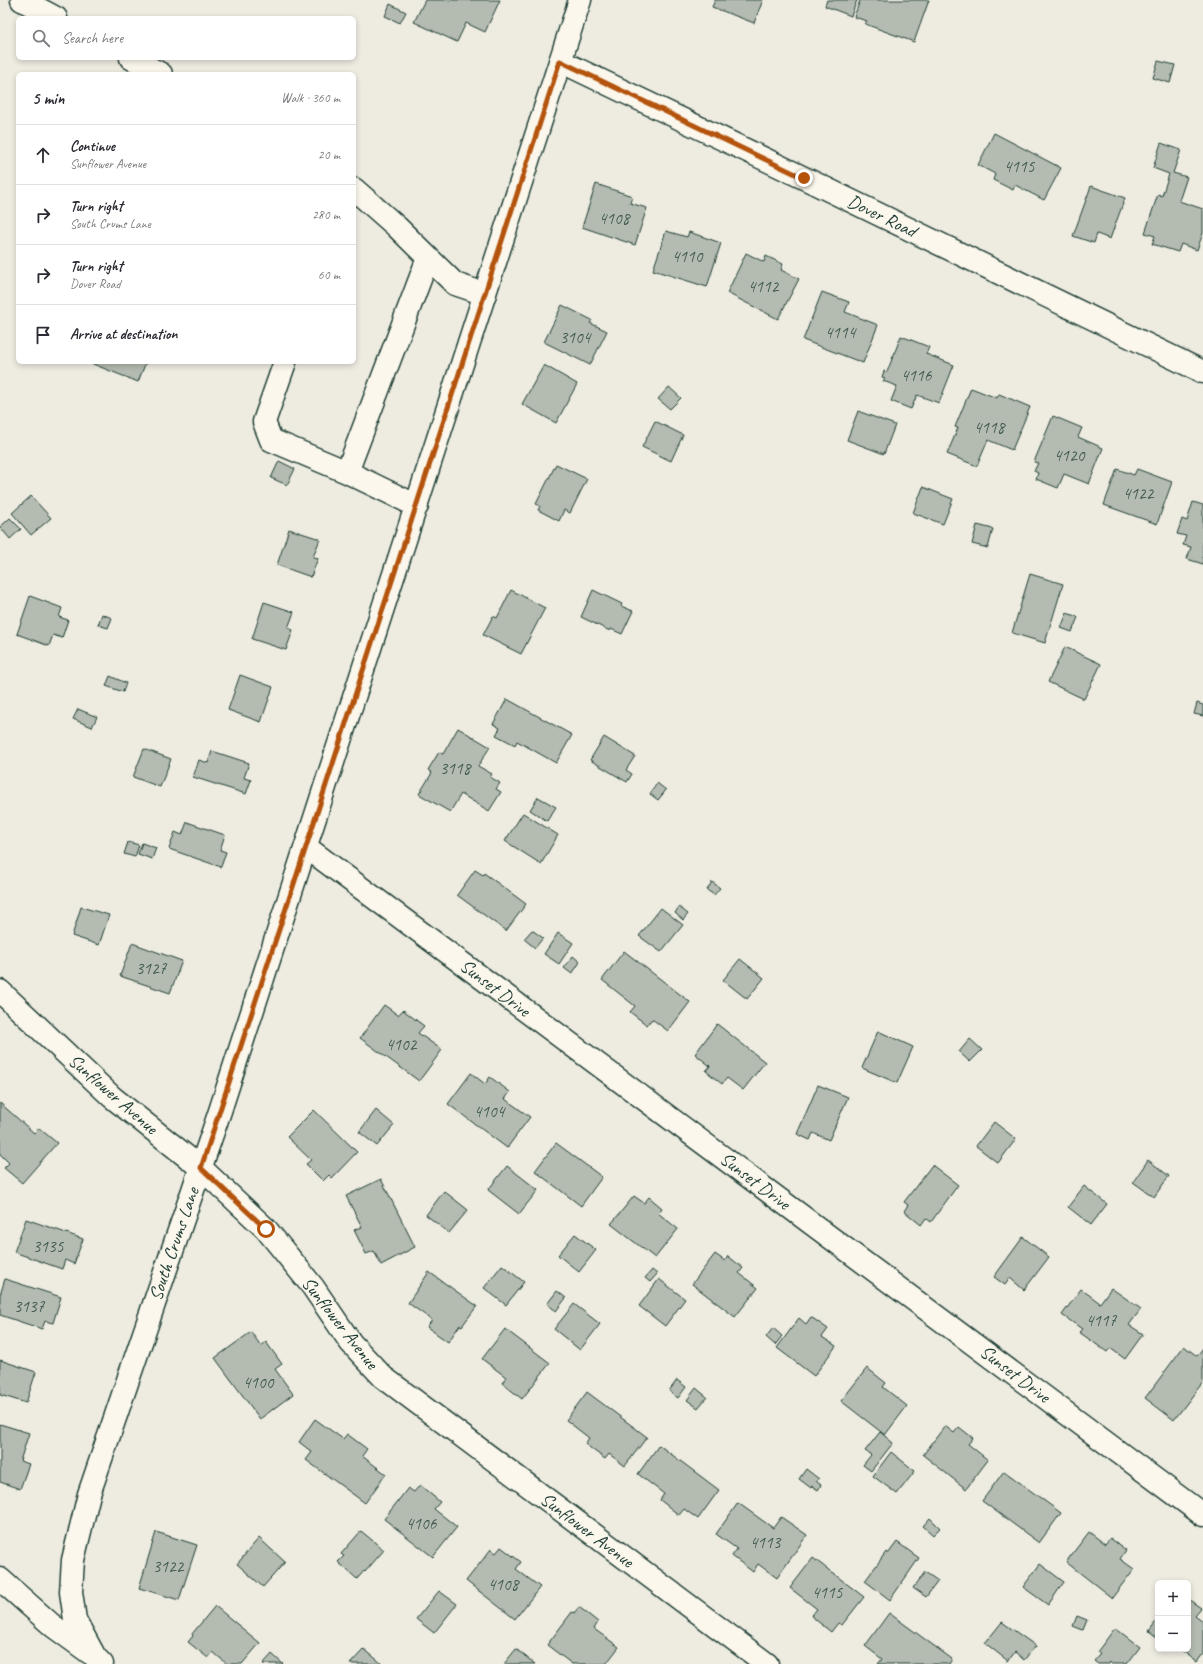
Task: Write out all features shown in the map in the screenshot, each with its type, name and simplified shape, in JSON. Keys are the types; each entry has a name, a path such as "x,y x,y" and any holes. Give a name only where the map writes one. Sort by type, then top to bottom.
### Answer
{"street":[{"path":"22,0 52,16"},
{"name":"South Crums Lane","path":"99,1660 75,1620 71,1592 73,1560 89,1494 98,1464 201,1168 580,0"},
{"path":"135,60 157,72"},
{"name":"Dover Road","path":"560,61 1203,372"},
{"path":"356,191 397,227 455,284 485,294"},
{"path":"347,472 428,258"},
{"path":"285,364 264,422 271,440 347,472 417,506"},
{"name":"Sunset Drive","path":"306,847 1203,1515"},
{"name":"Sunflower Avenue","path":"0,991 112,1097 201,1168 266,1229 313,1287 351,1343 383,1377 767,1664"},
{"path":"0,1579 53,1626 99,1660"}],"building":[{"path":"425,0 500,0 485,32 466,23 457,42 414,22"},
{"path":"715,0 763,0 754,23 712,7"},
{"path":"827,0 857,0 851,16 825,6"},
{"path":"860,0 929,0 914,42 865,24 867,21 854,17"},
{"path":"390,4 406,12 400,23 385,16"},
{"path":"1158,61 1175,65 1170,83 1153,78"},
{"path":"994,133 1061,168 1044,200 1015,185 1013,190 993,180 995,174 978,165"},
{"path":"1161,143 1181,150 1173,173 1187,177 1179,201 1203,209 1203,233 1197,250 1181,244 1178,252 1152,244 1155,236 1145,233 1158,194 1162,196 1169,174 1153,168"},
{"path":"596,184 632,196 630,203 647,208 635,245 582,227"},
{"path":"1091,186 1125,198 1110,239 1097,234 1094,243 1073,236"},
{"path":"666,231 687,237 689,232 721,243 707,287 653,270"},
{"path":"746,253 764,262 766,256 783,264 781,270 799,279 778,319 727,293"},
{"path":"822,292 849,302 845,312 878,325 863,363 803,340"},
{"path":"562,305 592,320 590,323 607,331 590,365 544,342"},
{"path":"901,336 929,347 926,354 954,365 939,403 917,395 911,409 891,401 897,386 883,381 885,378 882,377 884,371 887,372"},
{"path":"93,364 145,364 138,382"},
{"path":"544,365 577,384 556,423 522,404"},
{"path":"669,387 681,398 670,409 658,399"},
{"path":"971,388 997,398 999,394 1030,407 1012,450 988,440 977,466 947,454 958,428 955,427"},
{"path":"858,411 895,425 884,454 847,440"},
{"path":"1053,416 1082,428 1078,437 1103,448 1089,484 1064,474 1058,488 1036,479 1038,473 1034,471 1038,463 1034,462"},
{"path":"655,421 683,435 671,461 642,447"},
{"path":"279,461 295,469 287,485 271,478"},
{"path":"556,464 587,479 570,513 564,510 559,521 538,510 540,506 536,504"},
{"path":"1117,469 1134,475 1137,469 1172,482 1157,524 1104,505"},
{"path":"923,487 953,499 943,524 913,513"},
{"path":"31,496 51,518 31,535 12,513"},
{"path":"1193,502 1203,505 1203,564 1187,559 1191,547 1183,545 1186,536 1177,534 1182,519 1187,521"},
{"path":"10,518 21,529 10,539 0,527"},
{"path":"977,525 993,529 988,548 972,544"},
{"path":"289,529 320,539 313,557 318,558 311,577 277,565"},
{"path":"1030,574 1063,584 1045,643 1012,633"},
{"path":"511,590 545,608 521,654 483,635 493,616 497,618"},
{"path":"593,590 633,611 622,634 611,629 610,631 581,617"},
{"path":"30,596 62,608 59,617 68,620 62,638 53,635 49,646 17,634"},
{"path":"264,602 294,612 288,628 293,630 286,650 252,639"},
{"path":"1067,613 1078,617 1072,632 1061,628"},
{"path":"102,614 112,618 108,628 98,625"},
{"path":"1065,647 1101,664 1084,699 1048,682"},
{"path":"240,675 273,687 261,722 228,710"},
{"path":"110,676 126,683 123,692 106,686"},
{"path":"507,699 572,735 556,763 517,741 515,745 496,735 500,728 493,724"},
{"path":"1197,703 1203,705 1203,716 1194,714"},
{"path":"78,709 97,717 92,727 73,719"},
{"path":"458,728 490,747 478,766 492,774 490,777 500,783 496,789 501,792 489,811 461,794 450,812 419,794 432,773 428,770 439,752 443,754"},
{"path":"604,737 635,756 626,770 632,774 627,782 590,760"},
{"path":"144,749 171,759 160,787 133,777"},
{"path":"212,751 249,763 244,778 251,780 246,794 193,777 199,760 208,763"},
{"path":"657,783 666,790 658,800 650,794"},
{"path":"538,797 556,807 547,821 530,810"},
{"path":"523,813 558,835 541,864 505,841"},
{"path":"187,822 225,835 220,850 226,852 221,867 169,849 175,832 182,835"},
{"path":"128,842 139,845 135,857 124,854"},
{"path":"142,843 156,848 152,859 138,854"},
{"path":"475,870 483,875 484,873 526,904 506,931 457,895"},
{"path":"712,882 720,888 714,895 707,890"},
{"path":"81,907 109,915 99,945 72,936"},
{"path":"679,907 688,914 683,920 675,913"},
{"path":"661,908 683,925 661,952 639,936"},
{"path":"532,930 543,938 535,948 524,939"},
{"path":"558,933 573,943 559,964 544,954"},
{"path":"132,943 182,961 170,993 120,976"},
{"path":"624,951 690,1002 668,1031 652,1019 647,1025 630,1012 635,1006 602,980"},
{"path":"573,956 580,962 572,974 564,968"},
{"path":"740,959 764,978 747,999 723,980"},
{"path":"384,1005 398,1015 403,1010 424,1026 418,1033 442,1050 419,1081 360,1038"},
{"path":"717,1024 765,1062 743,1090 727,1078 722,1084 706,1071 710,1066 695,1054"},
{"path":"878,1031 913,1047 897,1083 862,1068"},
{"path":"970,1039 982,1050 970,1062 959,1052"},
{"path":"471,1073 485,1084 490,1077 510,1092 505,1099 530,1117 507,1148 448,1104"},
{"path":"818,1085 848,1097 829,1140 813,1133 810,1140 797,1134"},
{"path":"0,1103 34,1133 39,1128 57,1143 22,1183 4,1168 9,1163 0,1154"},
{"path":"314,1110 357,1152 332,1178 329,1175 323,1181 306,1164 311,1160 287,1137"},
{"path":"376,1110 394,1125 377,1146 359,1132"},
{"path":"994,1122 1016,1139 998,1163 976,1146"},
{"path":"556,1143 602,1177 581,1206 535,1171"},
{"path":"1148,1160 1169,1176 1154,1197 1133,1182"},
{"path":"932,1165 958,1185 931,1222 926,1218 921,1225 904,1211 908,1205 904,1202"},
{"path":"507,1166 538,1190 519,1214 488,1190"},
{"path":"381,1179 415,1247 381,1265 374,1251 366,1254 354,1230 362,1227 346,1196"},
{"path":"1084,1186 1107,1204 1091,1225 1068,1207"},
{"path":"444,1191 468,1210 449,1233 426,1215"},
{"path":"634,1196 644,1203 649,1197 662,1208 658,1213 678,1229 655,1258 611,1224"},
{"path":"26,1219 83,1239 74,1264 65,1260 62,1269 14,1252"},
{"path":"575,1234 596,1250 579,1272 558,1255"},
{"path":"1023,1237 1049,1257 1024,1290 1010,1278 1005,1285 994,1277"},
{"path":"715,1254 725,1261 728,1256 743,1268 739,1273 758,1288 735,1317 692,1284"},
{"path":"502,1265 524,1282 506,1305 484,1288"},
{"path":"652,1270 657,1274 650,1282 645,1278"},
{"path":"429,1272 477,1306 462,1326 460,1325 448,1342 427,1327 432,1320 408,1303"},
{"path":"5,1279 61,1297 53,1323 45,1321 42,1329 0,1315 0,1295"},
{"path":"659,1279 685,1299 665,1326 639,1306"},
{"path":"1111,1288 1141,1309 1129,1325 1143,1334 1125,1359 1110,1348 1107,1352 1079,1332 1082,1329 1062,1315 1081,1289 1100,1303"},
{"path":"557,1291 566,1298 556,1311 547,1304"},
{"path":"574,1304 600,1324 580,1350 554,1329"},
{"path":"811,1317 828,1329 822,1337 836,1346 814,1376 777,1348 799,1318 806,1324"},
{"path":"773,1328 782,1336 775,1345 766,1337"},
{"path":"505,1329 550,1363 522,1399 502,1383 506,1377 482,1359"},
{"path":"251,1332 261,1346 266,1342 282,1364 275,1369 293,1394 260,1419 215,1358"},
{"path":"1184,1346 1197,1356 1203,1348 1203,1382 1174,1420 1145,1398"},
{"path":"0,1360 36,1372 26,1403 0,1395"},
{"path":"867,1368 886,1383 883,1387 907,1406 885,1435 841,1401"},
{"path":"677,1380 686,1387 678,1398 669,1391"},
{"path":"696,1388 707,1397 698,1408 687,1400"},
{"path":"587,1392 647,1437 625,1466 609,1454 605,1459 585,1444 589,1438 566,1420"},
{"path":"315,1419 343,1439 347,1434 367,1449 362,1456 386,1474 365,1503 306,1460 312,1452 299,1442"},
{"path":"0,1424 29,1433 20,1461 29,1464 20,1489 0,1482"},
{"path":"945,1426 954,1433 959,1427 973,1438 968,1444 988,1460 966,1489 923,1455"},
{"path":"880,1432 893,1443 871,1471 863,1465 871,1455 865,1451"},
{"path":"659,1445 719,1490 698,1519 684,1509 679,1515 660,1500 664,1494 638,1474"},
{"path":"891,1452 915,1471 897,1494 873,1476"},
{"path":"806,1469 819,1479 816,1481 821,1485 818,1490 812,1486 811,1488 799,1479"},
{"path":"1004,1471 1061,1513 1039,1543 982,1501"},
{"path":"420,1485 440,1502 434,1509 457,1527 433,1557 384,1519 408,1488 414,1492"},
{"path":"738,1503 773,1528 781,1517 807,1535 777,1578 758,1564 753,1572 732,1556 737,1549 716,1534"},
{"path":"930,1518 940,1528 933,1535 923,1526"},
{"path":"361,1531 384,1550 357,1579 338,1562 344,1556 341,1554"},
{"path":"156,1532 197,1545 179,1600 139,1588"},
{"path":"1089,1532 1105,1544 1110,1538 1126,1550 1120,1559 1134,1569 1112,1598 1066,1562"},
{"path":"259,1538 285,1562 263,1587 237,1564"},
{"path":"897,1542 919,1558 890,1600 865,1581 886,1552 888,1554"},
{"path":"501,1547 521,1562 516,1569 540,1587 515,1619 466,1581 491,1549 496,1553"},
{"path":"813,1558 864,1597 842,1625 838,1623 831,1632 811,1616 817,1609 790,1588"},
{"path":"1040,1564 1064,1582 1048,1605 1023,1587"},
{"path":"925,1572 938,1581 926,1597 913,1588"},
{"path":"439,1591 457,1604 434,1633 416,1619"},
{"path":"1191,1601 1201,1608 1195,1615 1203,1621 1203,1654 1197,1662 1184,1652 1191,1652"},
{"path":"215,1606 260,1643 242,1664 227,1664 213,1652 208,1658 188,1642 193,1636 192,1634"},
{"path":"579,1607 598,1622 594,1629 619,1647 606,1664 572,1664 547,1645 572,1612 574,1613"},
{"path":"889,1613 952,1659 949,1664 878,1664 882,1659 865,1646"},
{"path":"1077,1616 1087,1620 1083,1630 1073,1626"},
{"path":"1002,1622 1036,1646 1024,1660 1015,1652 1008,1661 985,1643"},
{"path":"1155,1623 1155,1636 1149,1631"},
{"path":"1115,1628 1140,1647 1127,1664 1111,1664 1109,1662 1108,1664 1098,1664 1094,1661 1100,1654 1097,1652"},
{"path":"364,1649 381,1663 350,1664"},
{"path":"516,1649 535,1664 504,1664"},
{"path":"272,1654 283,1664 263,1664"}],"route":[{"path":"266,1229 201,1168 560,61 804,178"}]}
